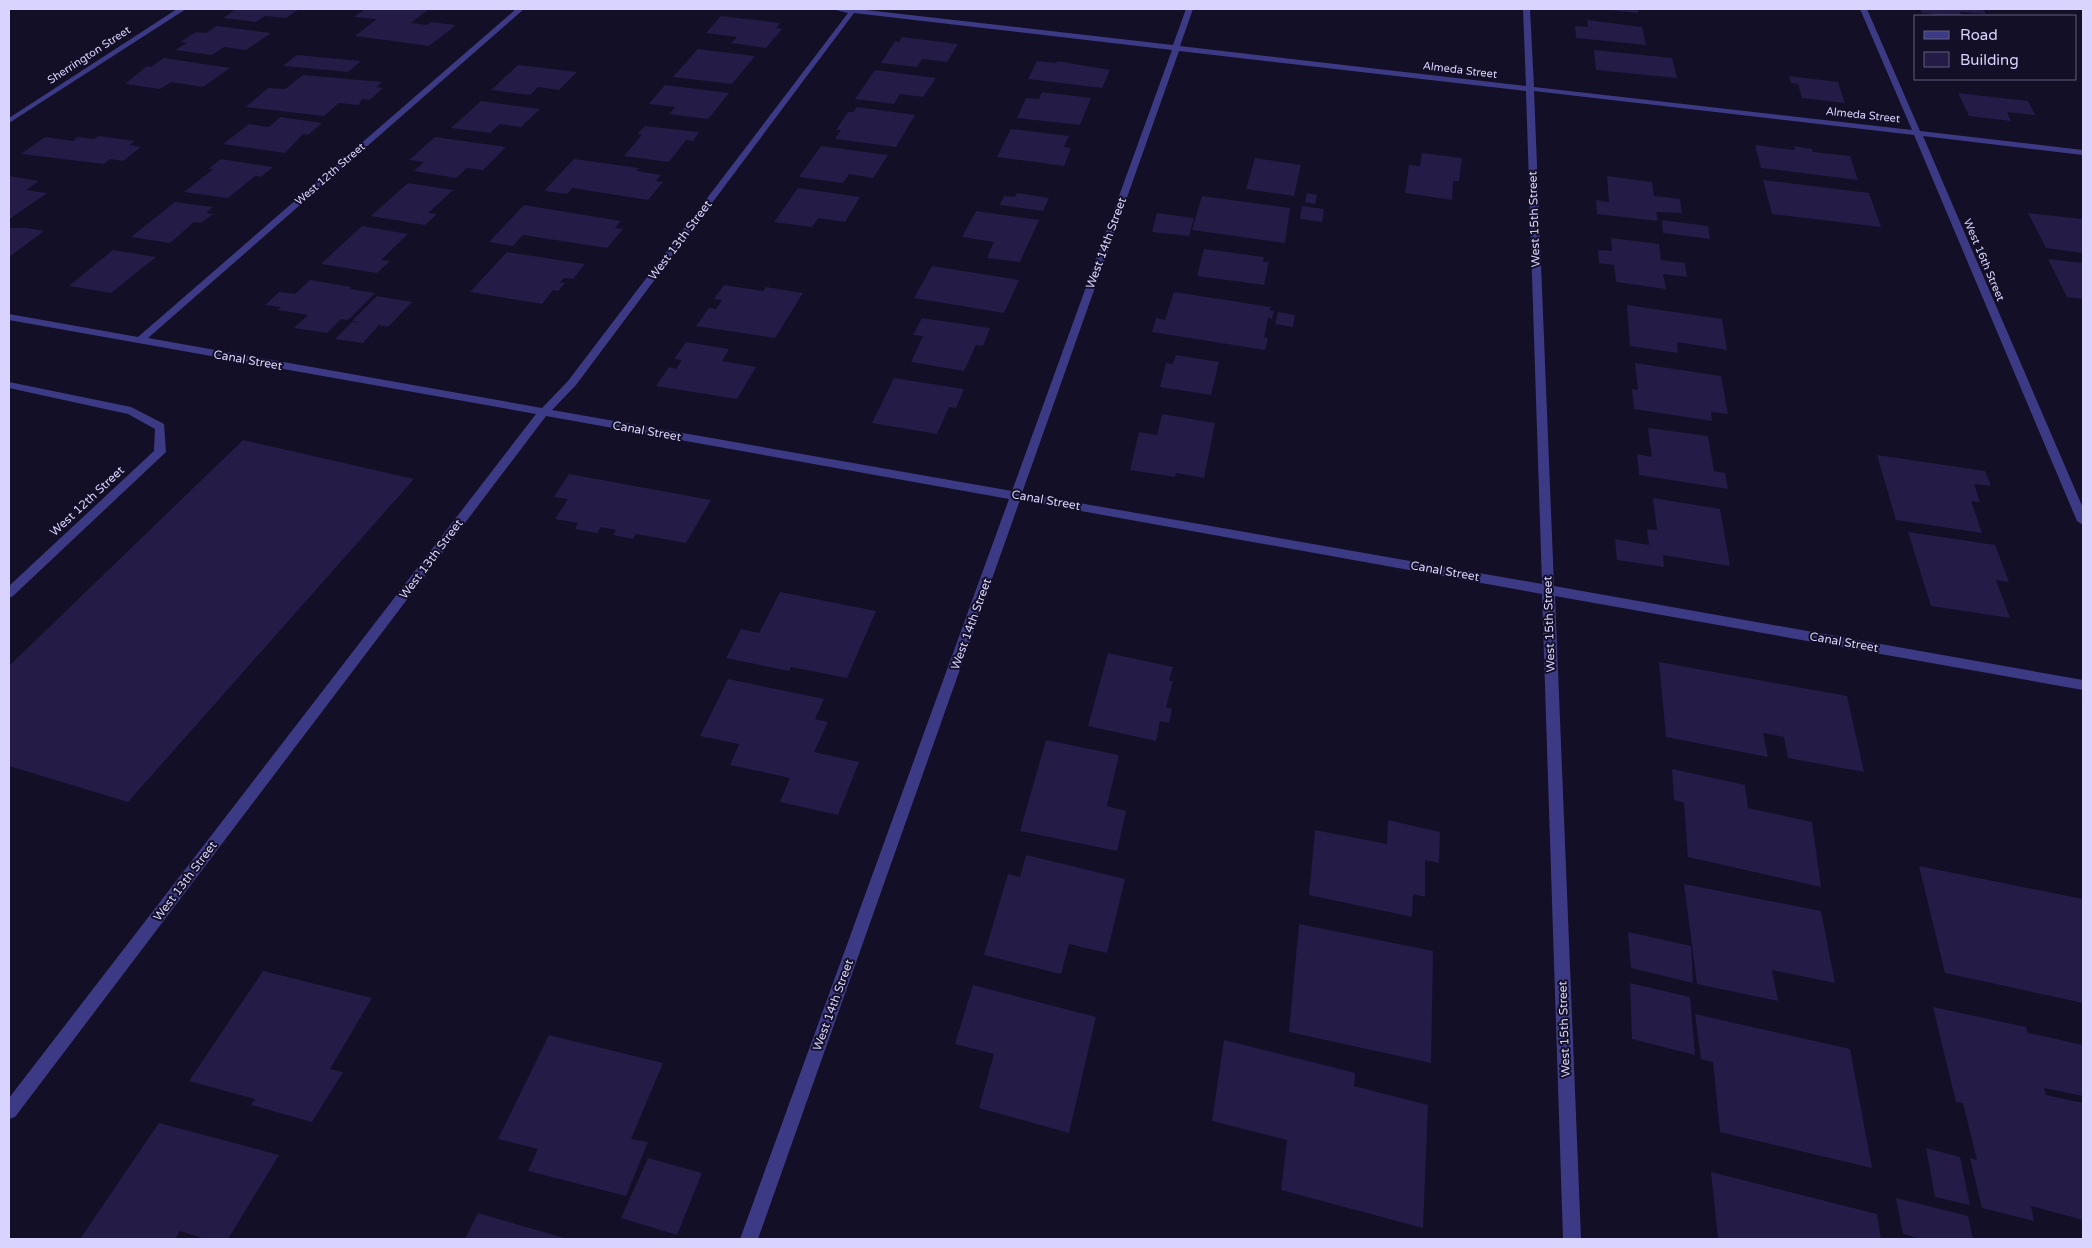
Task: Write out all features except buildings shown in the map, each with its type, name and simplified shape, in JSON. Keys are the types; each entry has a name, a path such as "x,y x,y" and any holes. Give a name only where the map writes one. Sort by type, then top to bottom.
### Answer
{"street":[{"name":"Sherrington Street","path":"9,121 182,9"},
{"name":"West 12th Street","path":"140,340 520,9"},
{"name":"Almeda Street","path":"835,9 2083,152"},
{"name":"West 14th Street","path":"749,1239 1190,9"},
{"name":"West 15th Street","path":"1527,9 1572,1239"},
{"name":"West 16th Street","path":"1864,9 2083,520"},
{"name":"West 13th Street","path":"9,1110 543,413 572,383 853,10"},
{"name":"Canal Street","path":"9,317 2083,685"},
{"name":"West 12th Street","path":"9,384 131,411 160,427 160,452 9,593"}]}
